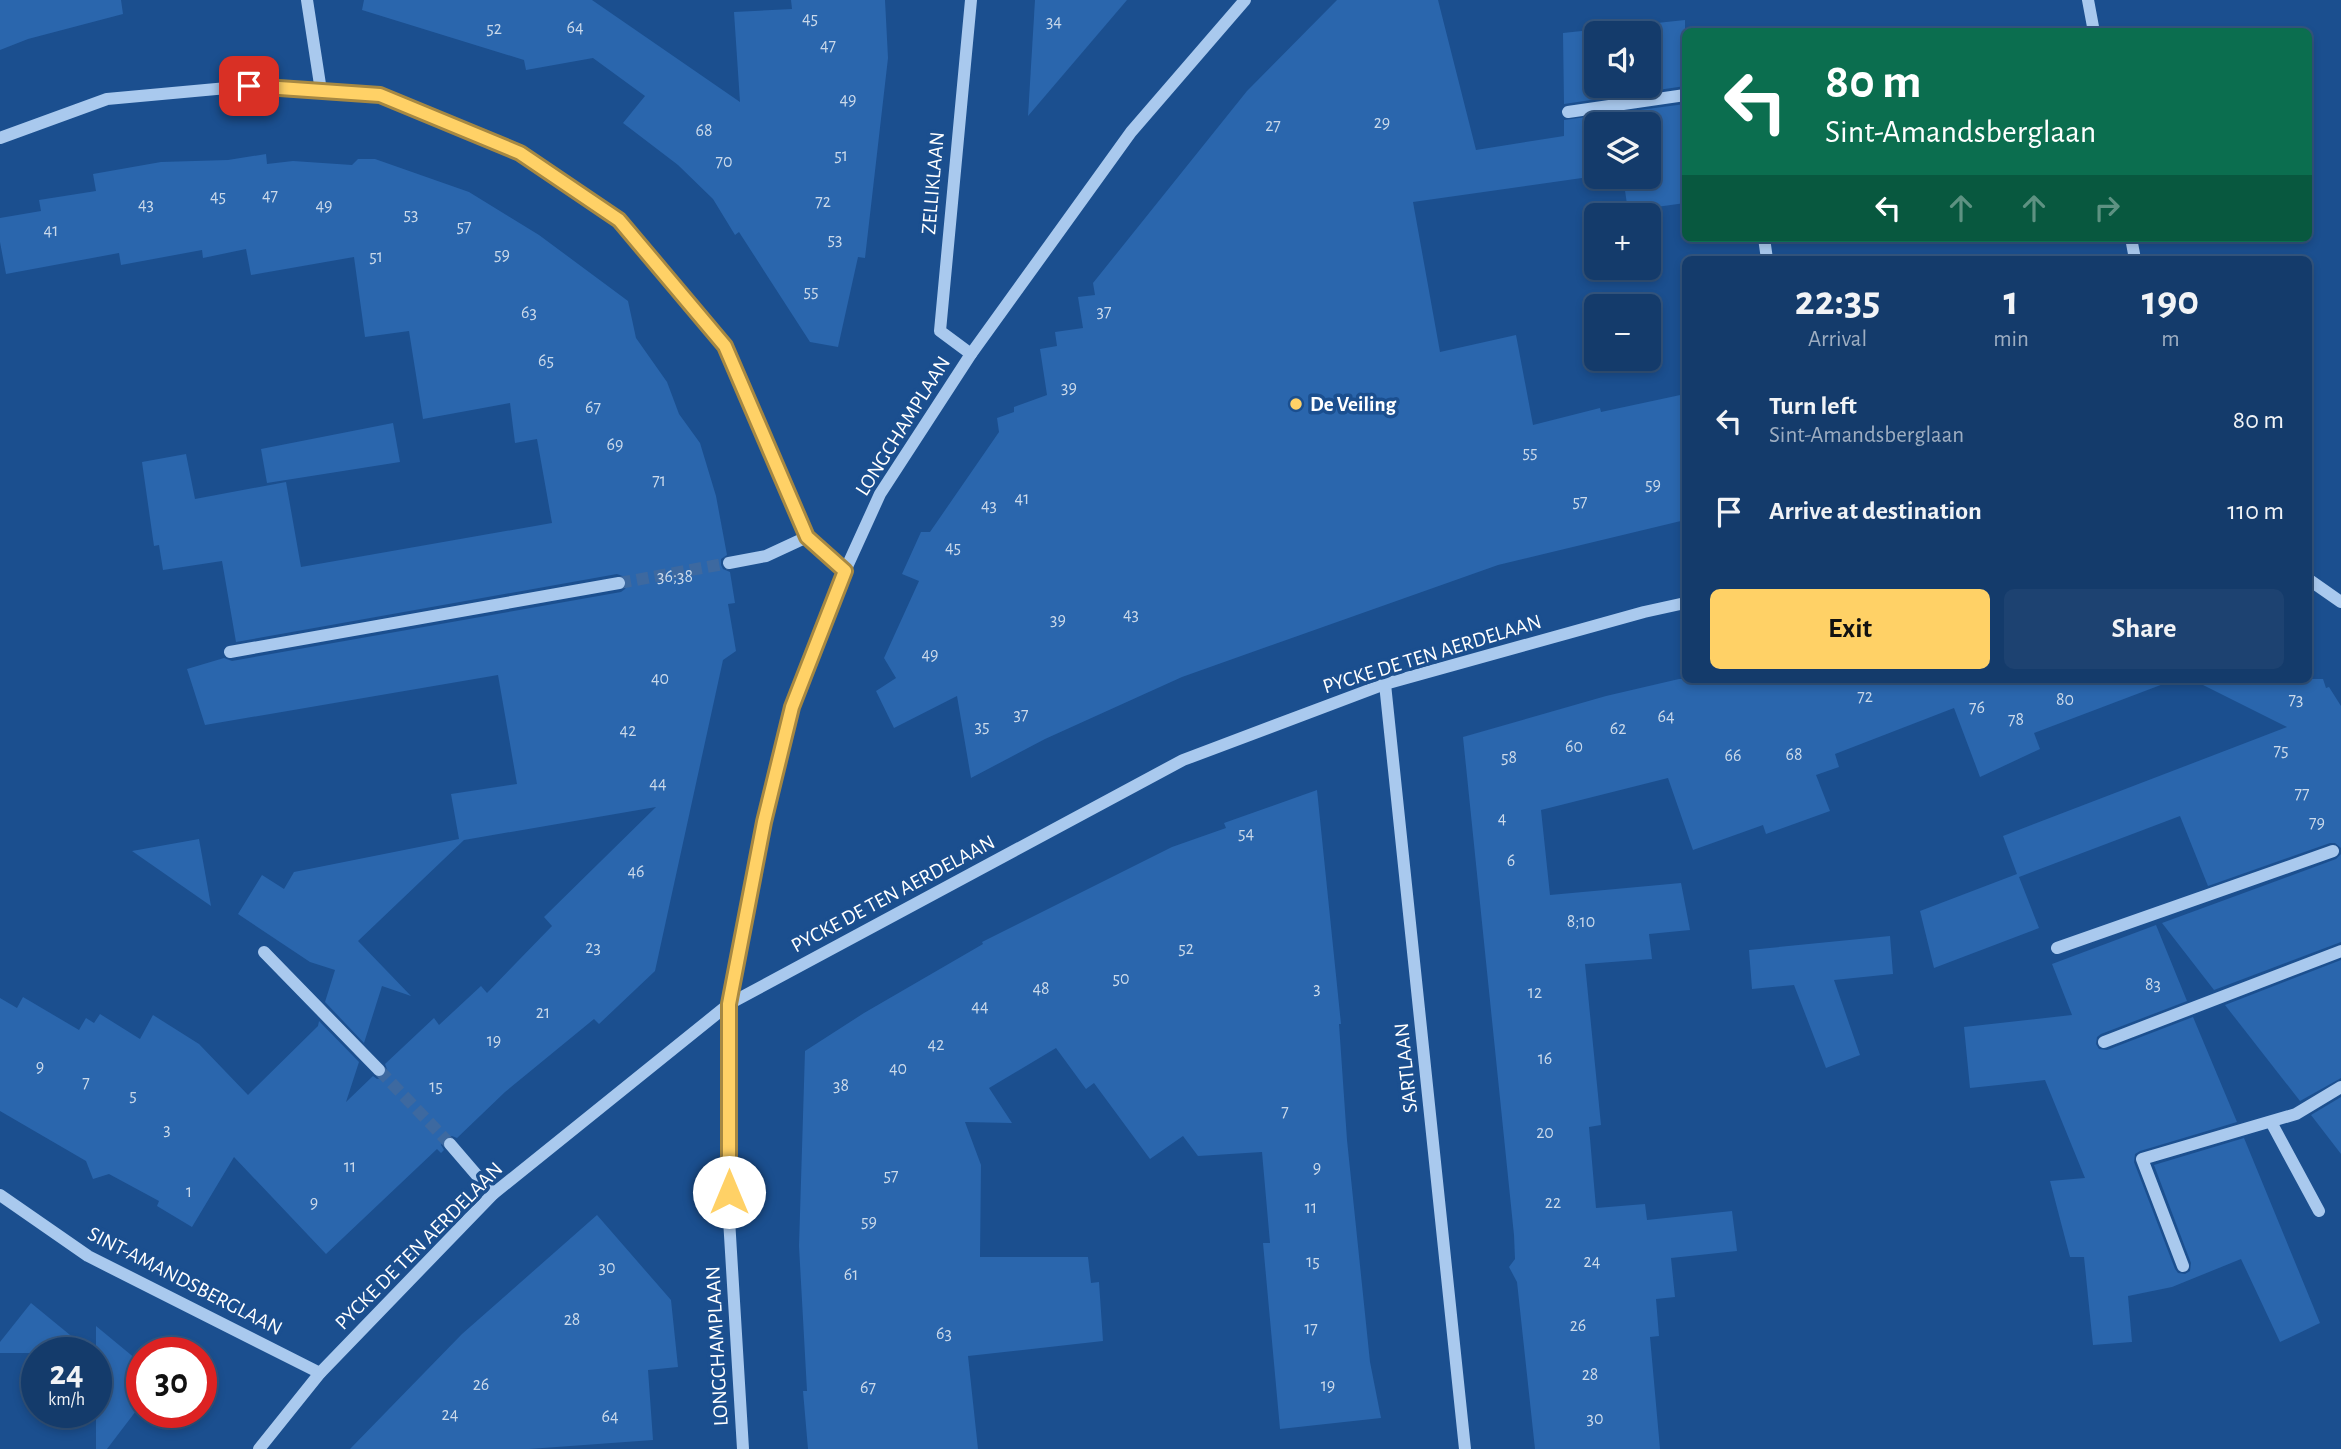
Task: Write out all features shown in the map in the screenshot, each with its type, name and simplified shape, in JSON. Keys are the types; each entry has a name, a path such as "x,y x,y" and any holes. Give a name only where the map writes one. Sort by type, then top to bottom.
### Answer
{"street":[{"path":"307,0 321,91"},
{"name":"ZELLIKLAAN","path":"971,0 940,331 971,354"},
{"name":"LONGCHAMPLAAN","path":"743,1449 729,1219 729,1004 764,822 792,707 845,571 880,494 971,354 1131,132 1245,0"},
{"path":"2088,0 2093,28"},
{"path":"0,138 107,99 249,86 380,95 520,153 619,220 725,346 807,537 845,571"},
{"path":"1568,112 1682,95"},
{"path":"729,563 766,556 807,537"},
{"path":"2312,582 2340,600"},
{"path":"230,652 620,583"},
{"name":"PYCKE DE TEN AERDELAAN","path":"259,1449 320,1373 494,1194 729,1004 1183,760 1385,684 1682,604"},
{"name":"SARTLAAN","path":"1385,684 1465,1449"},
{"path":"2057,948 2333,851"},
{"path":"2104,1042 2341,951"},
{"path":"264,952 379,1070"},
{"path":"2183,1266 2142,1159 2296,1114 2341,1087"},
{"path":"2271,1122 2319,1211"},
{"path":"450,1144 494,1194"},
{"name":"SINT-AMANDSBERGLAAN","path":"0,1195 88,1256 320,1373"}],"building":[{"path":"0,0 121,0 123,14 28,39 0,50"},
{"path":"364,0 592,0 740,102 734,12 792,9 791,0 885,0 888,58 865,258 858,257 838,347 810,342 739,232 735,235 713,199 678,165 623,123 645,96 593,58 526,70 524,60 362,10"},
{"path":"1035,0 1127,0 1028,116"},
{"path":"1337,0 1438,0 1476,150 1564,136 1564,120 1584,117 1584,178 1413,202 1440,352 1516,335 1533,425 1600,408 1601,412 1682,395 1682,521 1498,565 1182,677 1045,739 971,778 957,696 894,728 876,691 896,678 884,658 919,581 902,574 921,532 930,532 999,432 997,418 1014,412 1014,407 1047,395 1040,349 1057,346 1055,332 1083,328 1078,297 1095,295 1093,283 1247,91"},
{"path":"1685,20 1685,28 1682,28 1682,86 1661,90 1661,23"},
{"path":"1584,31 1584,98 1604,98 1564,104 1563,33"},
{"path":"1682,104 1682,203 1661,206 1661,203 1627,203 1625,189 1661,189 1661,112 1624,112"},
{"path":"266,154 267,164 293,161 352,165 358,159 375,159 469,192 539,235 628,301 636,338 667,382 679,414 700,443 716,496 727,555 721,559 721,565 730,572 735,603 728,604 736,651 723,660 655,971 599,1024 594,1019 505,1092 457,1138 445,1137 441,1145 444,1150 441,1153 437,1149 326,1254 234,1157 192,1227 157,1206 159,1201 109,1174 93,1179 86,1161 0,1111 0,998 17,1008 23,997 79,1030 86,1018 94,1023 100,1014 140,1039 153,1015 199,1044 248,1095 318,1026 319,1021 359,1062 346,1102 373,1076 377,1079 385,1077 388,1072 385,1064 434,1018 439,1025 481,986 487,993 552,926 544,917 656,807 464,840 358,941 411,996 382,986 364,1043 325,1002 335,970 310,962 238,914 262,875 284,889 294,872 459,839 451,794 517,784 498,675 205,725 187,669 224,658 232,661 621,592 628,582 625,577 617,574 236,642 222,561 163,570 159,545 154,546 142,462 186,454 195,499 286,482 301,567 552,523 537,439 515,443 510,403 423,419 409,331 365,337 354,257 251,275 246,249 203,258 202,250 121,265 119,253 6,274 0,242 0,218 41,211 39,200 96,191 93,174 161,162 228,160"},
{"path":"393,423 400,462 267,483 261,449"},
{"path":"1679,679 1682,679 1682,683 2166,683 2034,733 2040,749 1980,777 1954,708 1835,754 1839,767 1816,775 1830,811 1766,834 1763,825 1693,850 1668,778 1541,810 1550,895 1681,883 1690,930 1649,934 1652,959 1585,964 1601,1125 1589,1127 1596,1208 1645,1204 1647,1220 1732,1211 1737,1251 1671,1258 1675,1297 1656,1299 1659,1336 1650,1337 1660,1449 1535,1449 1517,1282 1509,1267 1515,1259 1514,1235 1463,737 1606,696"},
{"path":"2312,679 2323,679 2326,688 2329,687 2341,706 2341,848 2330,843 2208,886 2180,816 2019,877 2039,928 1934,968 1920,911 2017,874 2003,836 2287,727 2199,683 2312,683"},
{"path":"1317,790 1341,1024 1347,1140 1370,1362 1381,1418 1280,1429 1263,1243 1270,1243 1262,1152 1198,1156 1183,1136 1150,1159 1094,1083 1086,1089 1056,1048 989,1088 1012,1123 965,1122 981,1165 980,1257 1088,1257 1091,1283 1099,1282 1103,1341 968,1356 978,1449 808,1449 803,1391 807,1391 799,1246 805,1051 864,1013 983,944 982,942 1172,847 1226,828 1224,823"},
{"path":"199,839 211,906 132,851"},
{"path":"2341,854 2341,942 2214,990 2162,923 2336,859"},
{"path":"2156,925 2187,1001 2101,1034 2097,1037 2096,1044 2099,1049 2107,1050 2193,1017 2237,1122 2140,1151 2135,1154 2134,1162 2175,1269 2178,1273 2185,1274 2190,1271 2191,1263 2154,1165 2244,1138 2320,1323 2280,1342 2241,1259 2172,1287 2128,1296 2132,1342 2093,1345 2084,1257 2070,1257 2050,1181 2085,1178 2045,1080 1970,1088 1964,1027 2072,1015 2052,964"},
{"path":"1890,936 1893,974 1834,980 1860,1055 1826,1068 1794,985 1752,989 1749,950"},
{"path":"2341,960 2341,1078 2300,1101 2225,1005"},
{"path":"2341,1097 2341,1154 2311,1115"},
{"path":"597,1215 671,1300 678,1367 648,1370 653,1440 529,1449 350,1449 462,1334"},
{"path":"31,1303 72,1337 21,1337 21,1353 0,1353 0,1342"},
{"path":"96,1326 109,1337 96,1337"},
{"path":"112,1339 126,1351 126,1424 107,1449 96,1449 96,1428 112,1428"}],"tunnel":[{"path":"619,583 729,563"},
{"path":"379,1070 450,1144"}],"place":[{"name":"De Veiling","path":"1296,404"}],"route":[{"path":"249,86 380,95 520,153 619,220 725,346 807,537 845,571 792,707 764,822 729,1004 729,1192"}]}
